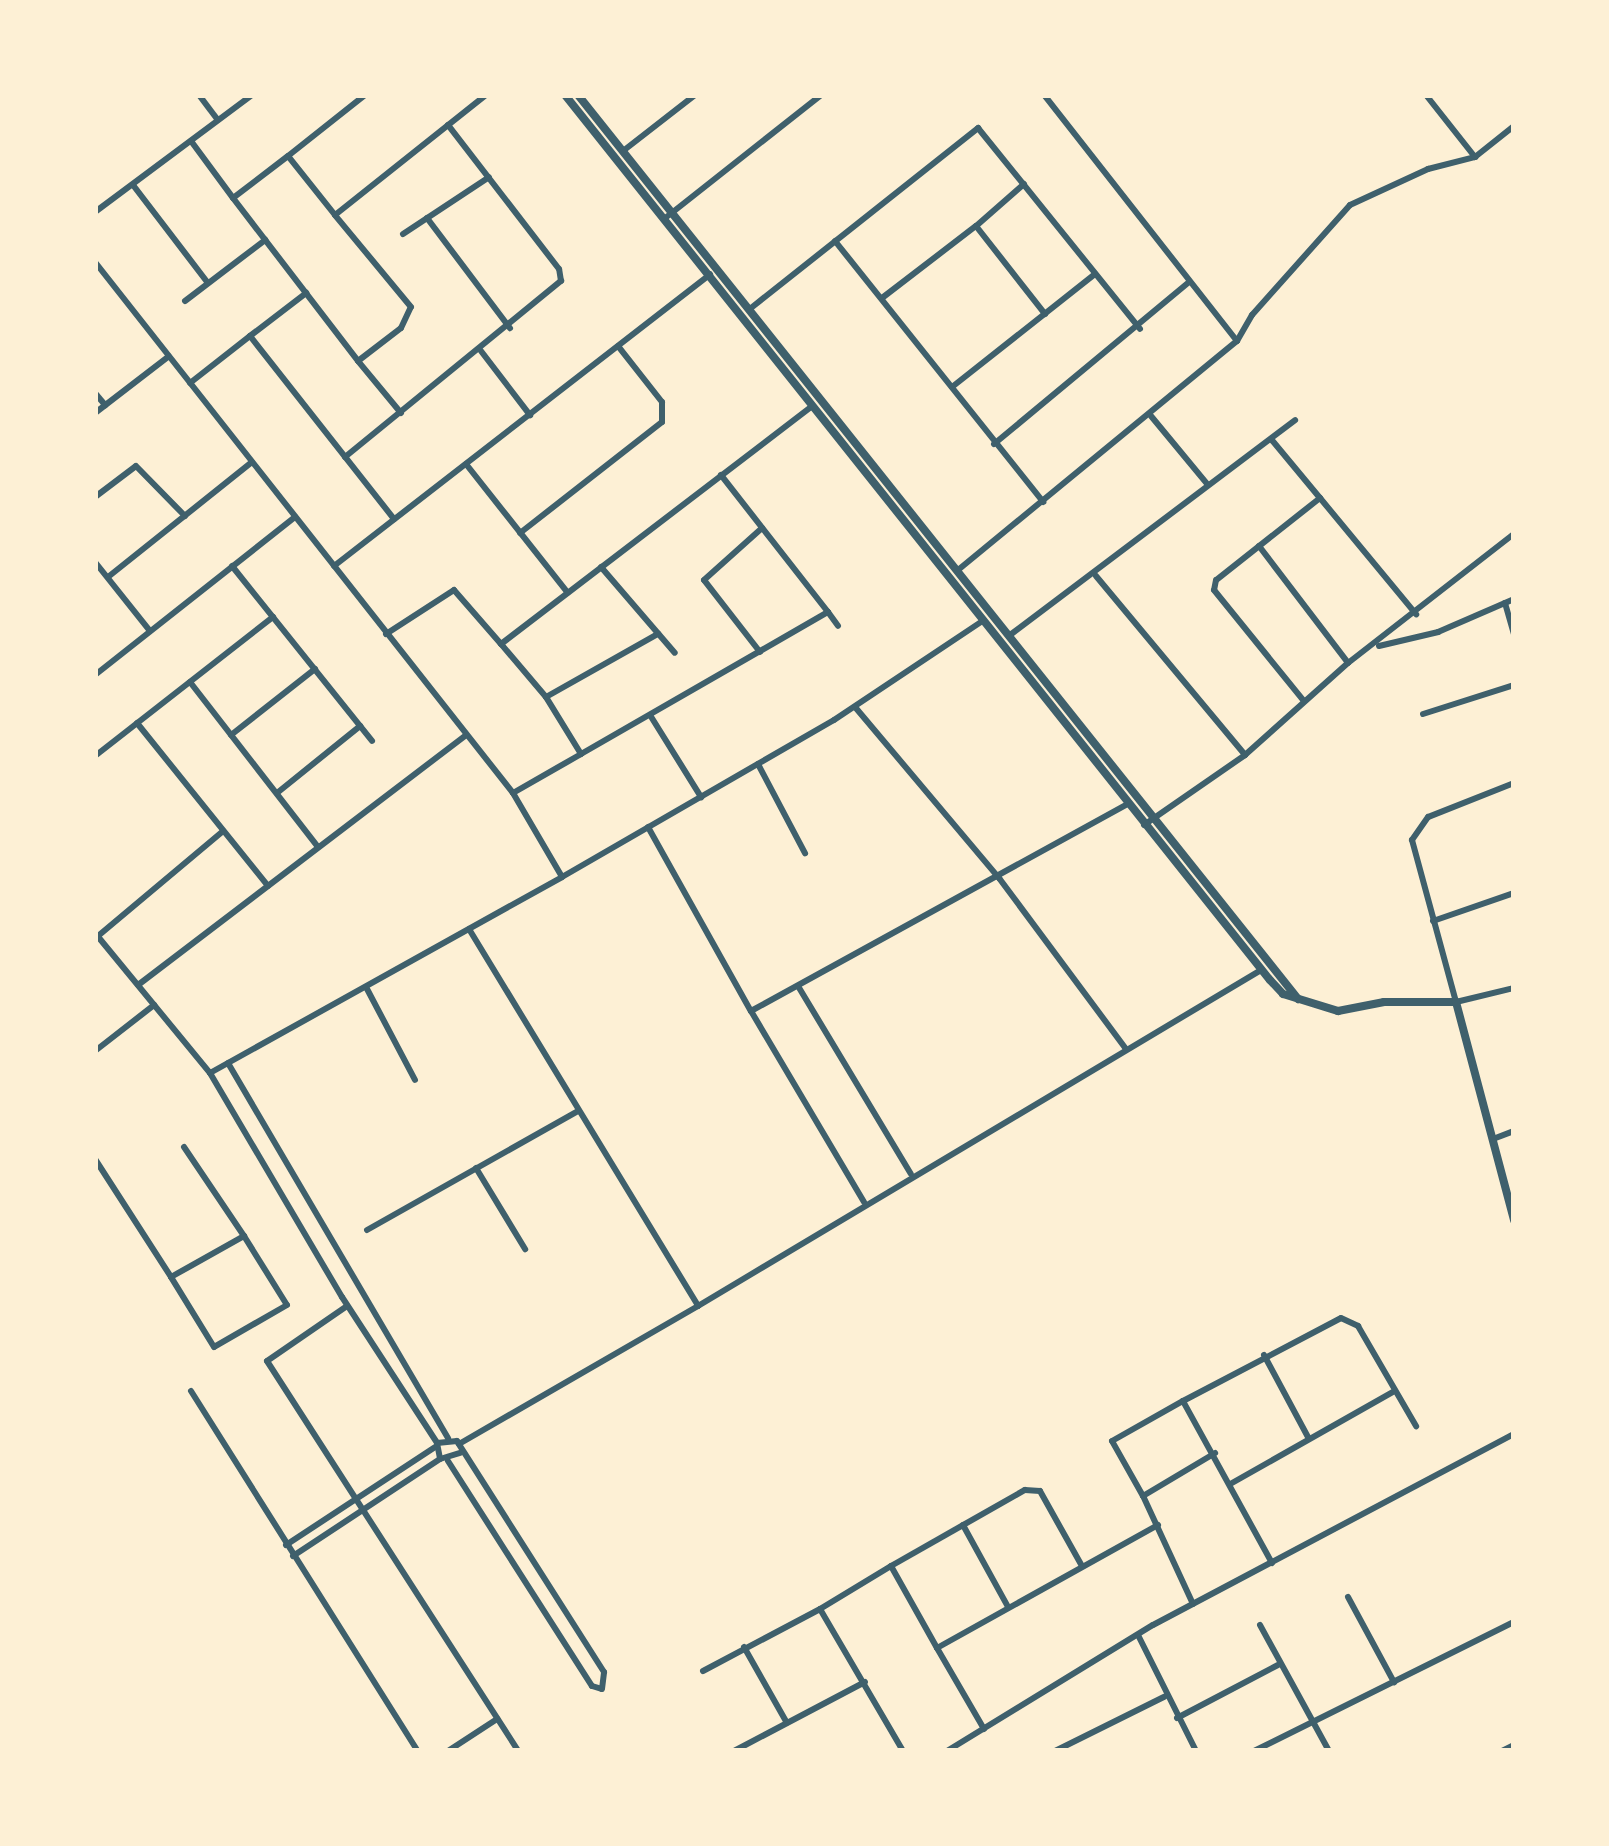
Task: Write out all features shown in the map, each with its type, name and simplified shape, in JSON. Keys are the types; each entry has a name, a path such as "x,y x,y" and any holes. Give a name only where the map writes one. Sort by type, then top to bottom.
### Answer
{"street":[{"path":"200,95 218,120"},
{"path":"95,212 252,95"},
{"path":"232,198 365,95"},
{"path":"335,216 486,95"},
{"path":"565,95 1261,970 1299,1000 1338,1011 1384,1002 1456,1002 1514,988"},
{"path":"578,95 1158,817 1299,1000"},
{"path":"664,219 820,95"},
{"path":"1044,95 1188,284 1238,341"},
{"path":"1426,95 1475,157"},
{"path":"624,151 689,97"},
{"path":"345,457 510,328 561,281 559,269 448,125"},
{"path":"958,570 1238,341 1252,315 1350,205 1428,169 1475,157 1514,126"},
{"path":"751,308 978,128 1140,329"},
{"path":"191,141 401,413"},
{"path":"288,156 410,307 401,328 358,361"},
{"path":"402,234 488,177"},
{"path":"132,184 208,283"},
{"path":"881,298 1024,184"},
{"path":"427,218 510,328"},
{"path":"976,226 1044,314"},
{"path":"184,301 265,240"},
{"path":"835,241 1043,502"},
{"path":"95,262 514,793 562,877"},
{"path":"334,566 718,267"},
{"path":"952,387 1096,274"},
{"path":"994,444 1140,329 1188,284"},
{"path":"190,383 306,293"},
{"path":"250,336 394,519"},
{"path":"520,533 662,422 662,402 618,346"},
{"path":"481,351 530,415"},
{"path":"95,414 169,356"},
{"path":"95,392 105,406"},
{"path":"501,644 812,406"},
{"path":"1151,416 1208,485"},
{"path":"1010,635 1096,576 1296,420"},
{"path":"1271,439 1416,614"},
{"path":"108,578 252,462"},
{"path":"466,464 568,593"},
{"path":"95,497 136,466 185,516"},
{"path":"721,476 838,626"},
{"path":"1304,701 1214,590 1216,580 1320,498"},
{"path":"96,672 295,516"},
{"path":"760,652 704,580 762,528"},
{"path":"1144,825 1245,755 1348,663 1374,647 1514,534"},
{"path":"1259,546 1348,663"},
{"path":"95,562 150,631"},
{"path":"232,566 372,741"},
{"path":"601,568 675,653"},
{"path":"1096,576 1245,755"},
{"path":"386,634 454,590 546,697 581,754"},
{"path":"1374,647 1438,632 1514,599"},
{"path":"1505,603 1514,635"},
{"path":"514,793 828,612"},
{"path":"210,1074 701,798 855,706 993,613"},
{"path":"95,756 273,617"},
{"path":"546,697 658,634"},
{"path":"232,735 315,670"},
{"path":"190,682 318,848"},
{"path":"1424,714 1514,685"},
{"path":"855,706 999,878 1126,1049"},
{"path":"650,715 701,798"},
{"path":"137,723 268,886"},
{"path":"276,794 360,726"},
{"path":"138,985 466,734"},
{"path":"758,764 806,853"},
{"path":"1514,782 1420,824 1412,840 1514,1220"},
{"path":"751,1011 1128,804"},
{"path":"648,828 864,1202"},
{"path":"224,831 96,935 210,1074 444,1460 592,1686 602,1690 606,1677 459,1449 448,1438 228,1064"},
{"path":"1432,921 1514,893"},
{"path":"469,930 698,1306"},
{"path":"293,1556 459,1449 864,1202 1261,970"},
{"path":"798,986 912,1174"},
{"path":"366,987 415,1080"},
{"path":"95,1051 154,1005"},
{"path":"367,1230 578,1111"},
{"path":"1493,1139 1514,1131"},
{"path":"95,1159 214,1347 252,1330 287,1305 184,1147"},
{"path":"476,1168 525,1249"},
{"path":"171,1277 244,1236"},
{"path":"348,1306 267,1361 518,1751"},
{"path":"1193,1604 1144,1496 1112,1441 1264,1355 1341,1318 1358,1326 1416,1426"},
{"path":"1264,1355 1308,1439"},
{"path":"191,1390 418,1751"},
{"path":"1232,1483 1393,1392"},
{"path":"1183,1401 1232,1483 1272,1562"},
{"path":"947,1751 1138,1634 1514,1434"},
{"path":"286,1545 448,1438"},
{"path":"1144,1496 1214,1452"},
{"path":"704,1671 1034,1487 1082,1566"},
{"path":"963,1525 1008,1607"},
{"path":"937,1648 1158,1525"},
{"path":"892,1566 984,1729"},
{"path":"1348,1597 1394,1682"},
{"path":"820,1609 903,1751"},
{"path":"552,1625 567,1616"},
{"path":"1254,1751 1514,1622"},
{"path":"1260,1625 1278,1665 1329,1751"},
{"path":"1138,1634 1164,1697 1196,1751"},
{"path":"744,1647 788,1723"},
{"path":"1176,1718 1278,1665"},
{"path":"734,1751 865,1682"},
{"path":"1055,1751 1164,1697"},
{"path":"448,1751 498,1720"},
{"path":"1502,1751 1514,1745"}]}
